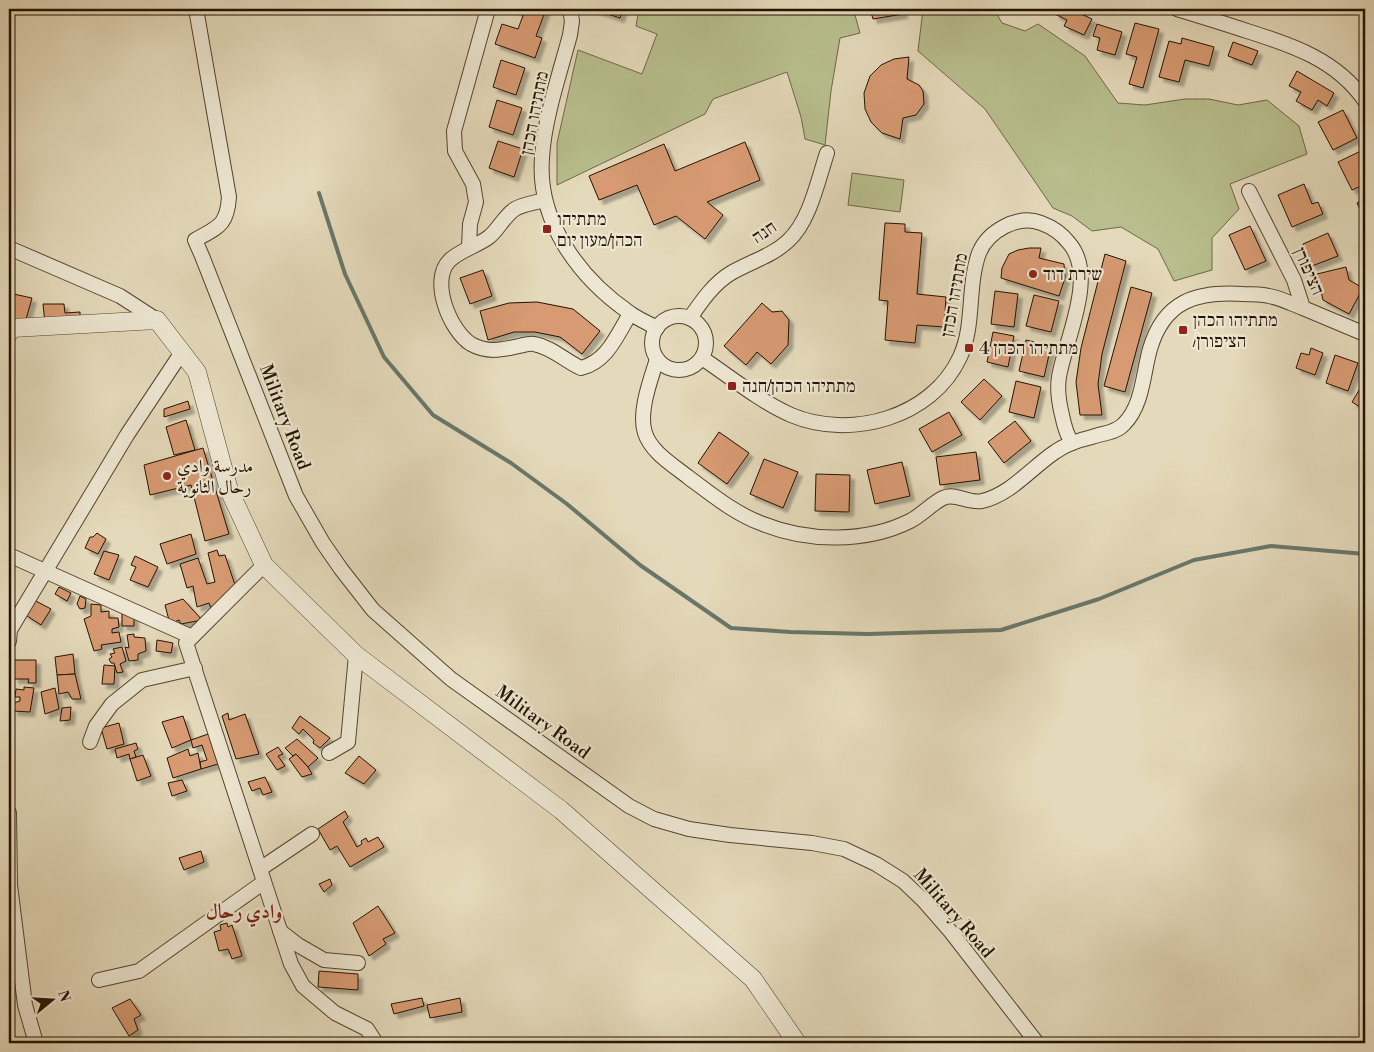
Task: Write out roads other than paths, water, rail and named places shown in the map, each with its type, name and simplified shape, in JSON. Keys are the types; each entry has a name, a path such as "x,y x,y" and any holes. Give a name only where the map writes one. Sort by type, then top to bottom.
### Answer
{"street":[{"name":"Military Road","path":"196,9 229,197 228,212 224,221 195,240 296,496 323,543 373,610 451,679 629,806 654,820 688,829 812,843 844,849 876,864 903,881 923,900 951,932 1036,1043"},
{"path":"469,248 470,224 476,202 473,184 455,150 454,131 488,9"},
{"name":"מתתיהו הכהן","path":"570,9 572,21 570,35 548,122 542,158 544,200 566,248 582,271 630,314 657,328"},
{"path":"1177,9 1302,50 1322,60 1338,72 1356,88 1365,101"},
{"name":"חנה","path":"690,318 707,295 730,274 790,240 808,210 827,153"},
{"name":"הציפורן","path":"1249,191 1294,280 1303,308 1365,334"},
{"path":"544,200 516,208 488,237 450,260 444,268 441,287 446,306 456,328 470,343 480,348 495,351 532,343 543,346 581,368 591,366 607,351 630,314"},
{"name":"מתתיהו הכהן","path":"702,358 772,406 810,422 846,425 869,423 890,418 926,399 952,372 961,357 966,339 975,265 986,240 1006,226 1026,221 1040,222 1062,235 1071,245 1080,270 1081,285 1078,302 1058,378 1058,394 1064,425 1072,443"},
{"path":"9,248 120,296 157,320 197,372 229,490 264,565 356,655 561,810 753,979 797,1043"},
{"path":"657,360 644,405 643,422 650,442 672,465 715,497 762,524 784,531 829,537 872,534 910,521 944,497 955,496 979,502 991,498 1004,491 1056,451 1072,443 1113,432 1124,425 1138,399 1150,349 1156,333 1173,308 1196,298 1221,293 1269,296 1303,308"},
{"path":"671,317 690,318 703,330 706,339 706,349 702,358 694,366 685,370 672,369 663,365 657,360 653,349 653,336 657,328 671,317"},
{"path":"9,333 13,328 157,320"},
{"path":"9,641 10,630 127,435 182,352"},
{"path":"9,555 192,637"},
{"path":"264,565 186,643 291,964 303,986 335,1013 367,1029 376,1043"},
{"path":"329,753 348,742 356,655"},
{"path":"90,742 96,726 112,704 142,680 195,668"},
{"path":"9,812 10,885 25,1005 36,1043"},
{"path":"99,980 140,971 262,876 312,834"},
{"path":"280,931 298,946 324,960 358,963"}],"waterway":[{"path":"319,193 345,274 384,357 433,415 511,463 567,504 640,565 731,628 868,634 1001,630 1099,599 1194,560 1271,546 1365,554"}],"place":[{"name":"מתתיהו הכהן/מעון יום","path":"547,229"},
{"name":"שירת דוד","path":"1033,274"},
{"name":"מתתיהו הכהן /הציפורן","path":"1183,330"},
{"name":"מתתיהו הכהן 4","path":"969,348"},
{"name":"מתתיהו הכהן/חנה","path":"732,386"},
{"name":"مدرسة وادي رحال الثانوية","path":"167,476"}],"district":[{"name":"وادي رحال","path":"244,911"}]}
